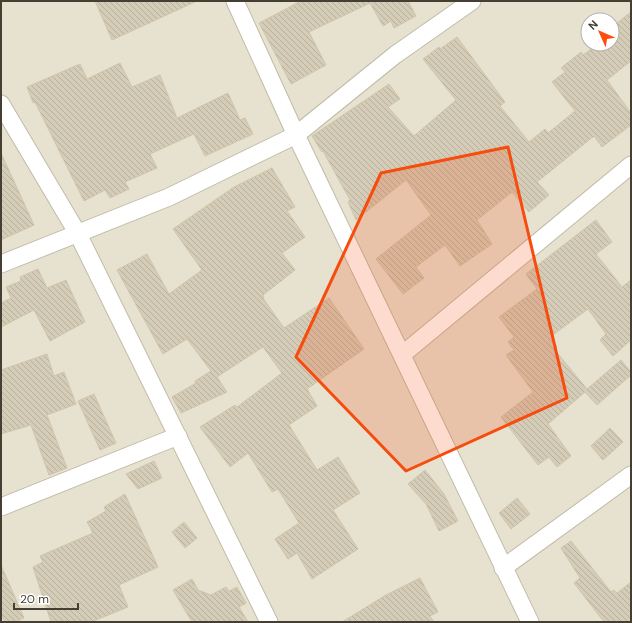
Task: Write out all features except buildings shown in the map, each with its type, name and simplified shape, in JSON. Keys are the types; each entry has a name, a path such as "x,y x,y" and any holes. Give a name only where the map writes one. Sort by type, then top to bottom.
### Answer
{"street":[{"path":"235,1 296,135 403,354 503,568 530,622"},
{"path":"1,264 169,197 296,135 395,55 472,1"},
{"path":"1,104 78,234 270,622"},
{"path":"403,354 631,165"},
{"path":"1,507 178,436"},
{"path":"503,568 631,475"}],"highlighted area":[{"path":"508,147 567,398 406,471 296,357 381,173"}],"shaded area":[{"path":"1,1 631,1 631,622 1,622"}]}
